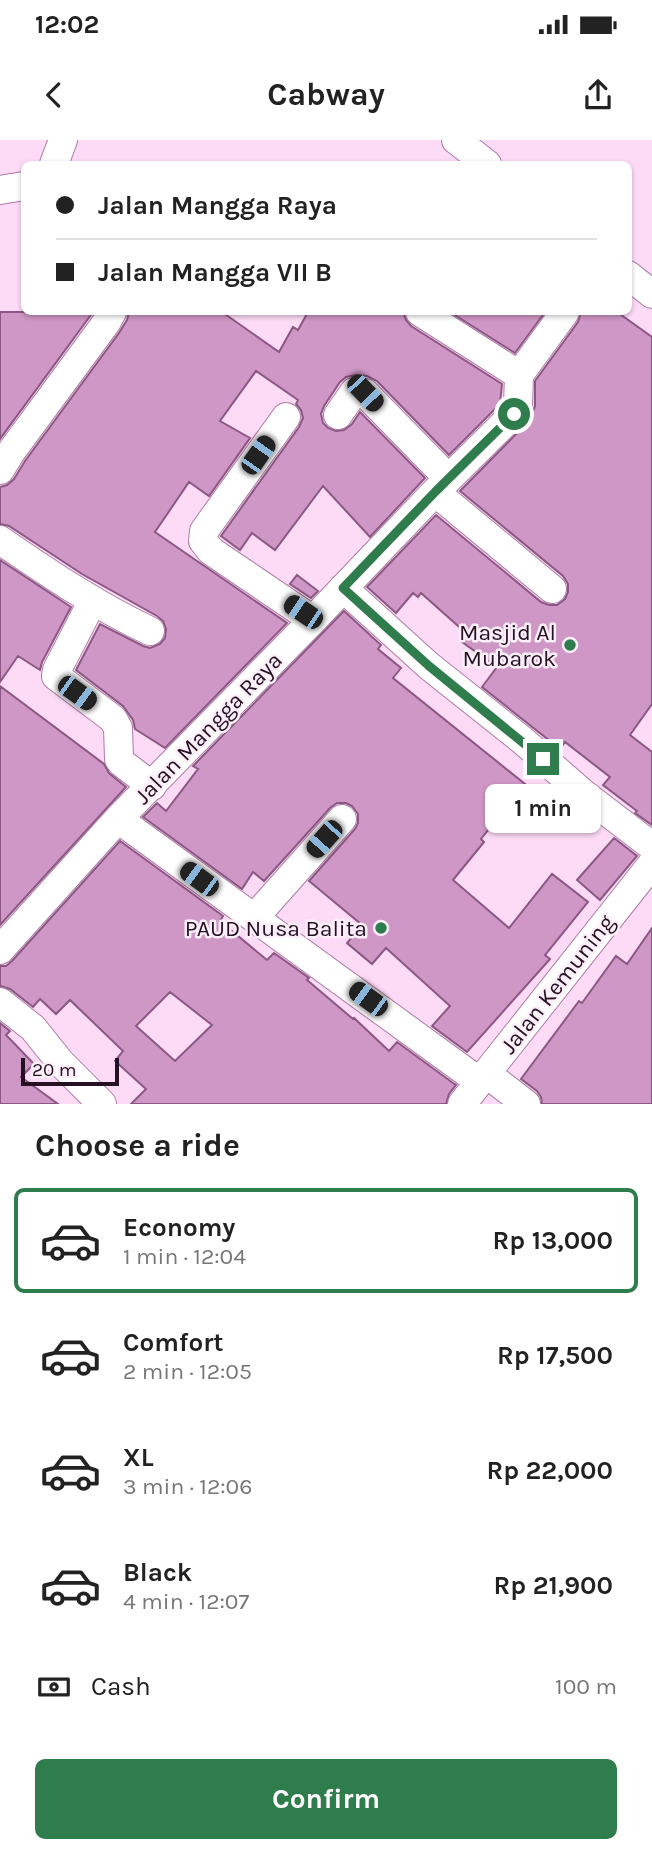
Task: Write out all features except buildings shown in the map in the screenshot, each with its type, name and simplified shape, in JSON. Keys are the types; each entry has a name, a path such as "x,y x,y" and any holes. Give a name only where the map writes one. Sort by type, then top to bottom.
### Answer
{"street":[{"path":"55,161 63,140"},
{"path":"456,140 483,161"},
{"path":"0,190 21,186"},
{"path":"632,278 652,294"},
{"path":"0,470 110,315"},
{"path":"425,315 519,374 563,315"},
{"name":"Jalan Mangga Raya","path":"0,950 118,819 514,414 519,374"},
{"path":"338,415 354,392 365,393 442,485 552,589"},
{"path":"286,417 204,531 203,541 211,551 313,620"},
{"path":"0,540 93,600 149,631"},
{"path":"343,588 429,666 522,740 585,795 652,846"},
{"path":"93,600 56,676 113,719 118,728 119,759 152,786"},
{"path":"118,819 483,1078 526,1104"},
{"path":"254,918 342,819"},
{"name":"Jalan Kemuning","path":"462,1104 642,894 652,864"},
{"path":"0,1002 33,1028 61,1063 102,1104"}],"place":[{"name":"Masjid Al Mubarok","path":"570,645"},
{"name":"PAUD Nusa Balita","path":"381,928"}],"route":[{"path":"514,414 343,588 429,666 543,759"}]}
